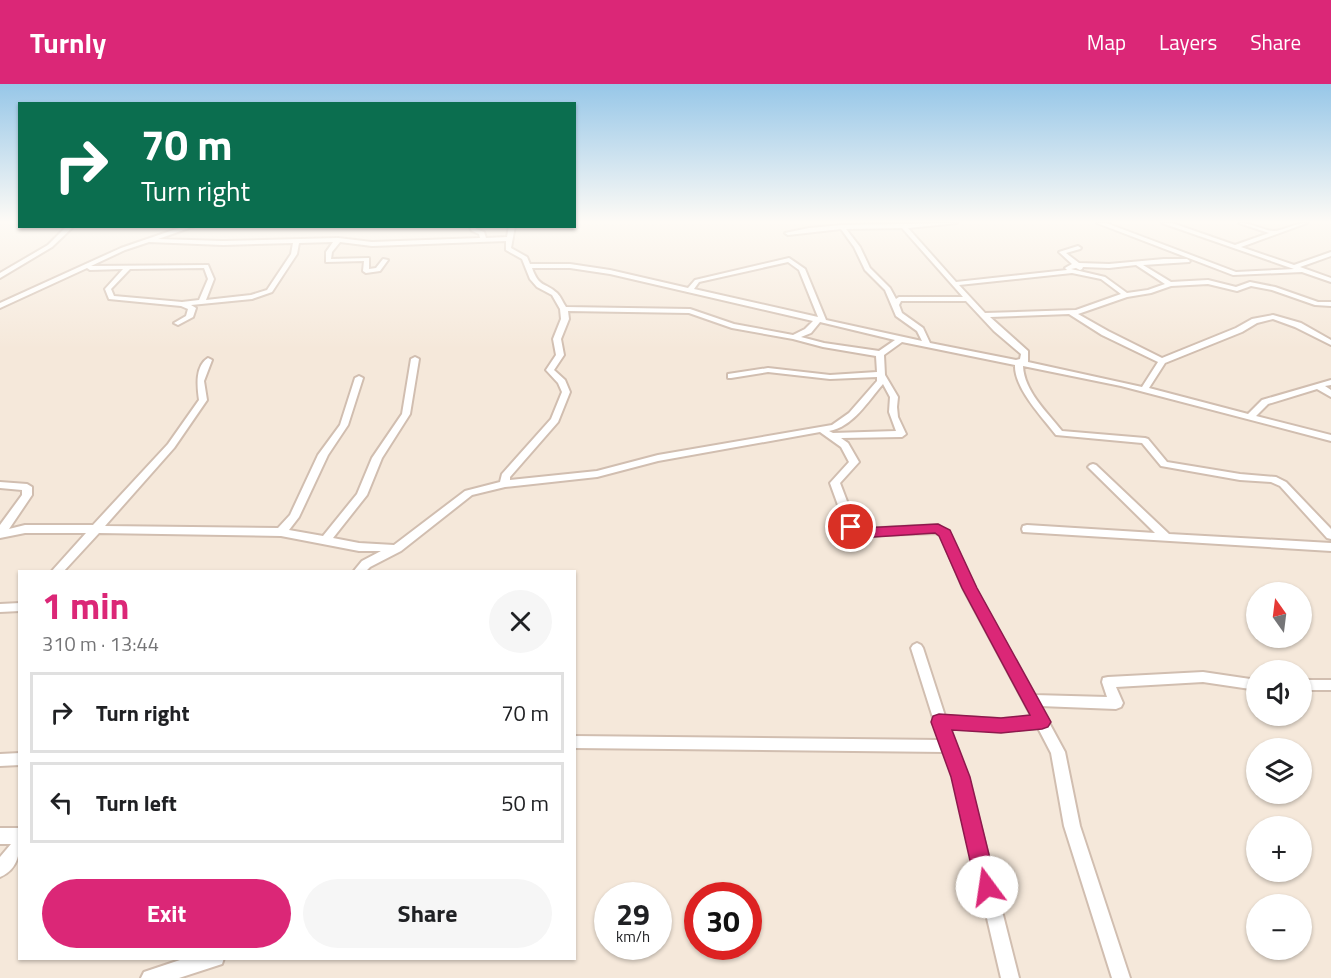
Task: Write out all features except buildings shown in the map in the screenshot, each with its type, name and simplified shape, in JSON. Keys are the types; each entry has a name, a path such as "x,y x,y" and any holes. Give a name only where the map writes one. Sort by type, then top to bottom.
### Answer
{"street":[{"path":"0,276 19,265"},
{"path":"0,306 92,265"},
{"path":"126,269 108,289 111,298 183,304 252,297 270,291 276,276 286,265"},
{"path":"367,265 366,271 378,270 382,265"},
{"path":"690,290 697,281 768,265"},
{"path":"796,265 802,269 821,320"},
{"path":"865,265 888,289 899,314 920,330 927,344"},
{"path":"937,265 984,315 1026,353 1017,368 1022,382 1059,433 1146,441 1164,464 1240,477 1273,479 1283,484 1331,535"},
{"path":"954,284 1074,268 1133,265"},
{"path":"1139,265 1170,284"},
{"path":"1207,265 1213,267 1212,270 1235,274 1297,269 1307,265"},
{"path":"1285,265 1331,280"},
{"path":"86,268 206,266 211,279 202,302"},
{"path":"505,484 505,476 555,420 566,392 562,382 550,370 560,355 557,339 565,319 564,309 554,294 539,286 532,278 530,266 570,266 610,272 901,339 1022,362 1144,390 1331,438"},
{"path":"1074,268 1098,277 1126,295"},
{"path":"1235,274 1250,284 1273,288 1317,304 1331,304"},
{"path":"984,315 1070,312 1088,309 1126,295 1149,292 1170,284 1208,282 1237,289 1250,284"},
{"path":"895,305 899,299 910,298 969,299"},
{"path":"178,323 191,313 192,308 183,304"},
{"path":"564,309 687,311 732,326 880,354 901,339"},
{"path":"1070,312 1105,333 1161,361"},
{"path":"1144,390 1161,361 1239,330 1255,321 1273,318 1298,325 1331,343"},
{"path":"794,337 808,331 821,320"},
{"path":"826,433 849,440 902,434 895,422 892,405 894,398 883,375 880,354"},
{"path":"326,541 362,495 377,458 406,414 415,359"},
{"path":"58,570 98,529 171,446 203,399 200,381 208,360"},
{"path":"731,376 768,370 830,377 883,375"},
{"path":"360,570 366,564 397,548 469,493 505,484 597,474 658,458 826,433 848,420 883,375"},
{"path":"281,532 294,517 322,454 344,425 359,378"},
{"path":"1250,417 1265,402 1331,382"},
{"path":"1320,387 1331,394"},
{"path":"849,440 854,462 835,483 851,527 859,533 938,529 945,534 969,588 1058,752 1072,826 1121,978"},
{"path":"1093,467 1167,538"},
{"path":"0,485 27,487 27,495 0,533"},
{"path":"0,533 25,529 281,532 359,547 397,548"},
{"path":"1027,529 1331,548"},
{"path":"0,608 18,607"},
{"path":"917,648 939,722 961,777 1010,978"},
{"path":"1031,700 1116,703 1108,682 1203,677 1246,683"},
{"path":"1312,685 1331,685"},
{"path":"939,722 1001,726 1042,722"},
{"path":"576,742 948,746"},
{"path":"0,760 18,759"},
{"path":"0,836 18,836"},
{"path":"0,868 18,846"},
{"path":"150,978 209,960"}],"shaded area":[{"path":"0,265 1331,265 1331,978 0,978"}],"route":[{"path":"851,527 859,533 938,529 945,534 969,588 1042,722 1001,726 939,722 961,777 987,887"}]}
